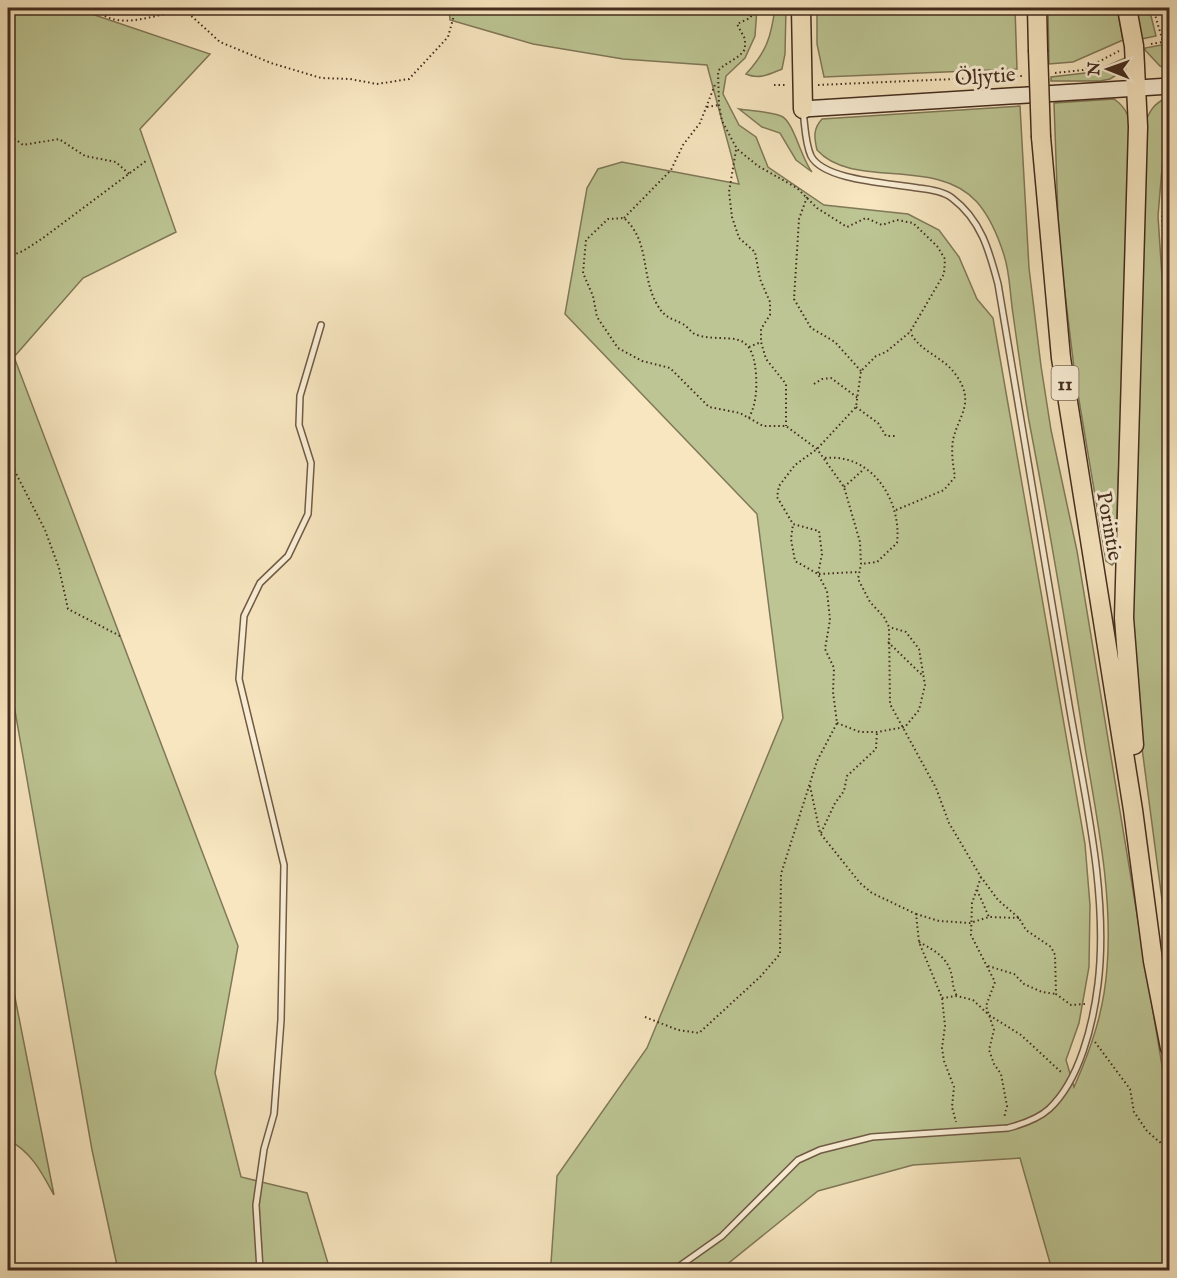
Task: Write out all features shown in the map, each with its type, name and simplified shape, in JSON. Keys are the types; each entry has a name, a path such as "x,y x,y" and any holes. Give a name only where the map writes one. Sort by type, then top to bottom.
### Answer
{"highway":[{"path":"801,8 803,109"},
{"name":"Porintie","path":"1036,8 1041,137 1061,358 1133,810 1154,962 1170,1048"},
{"path":"1127,8 1134,46 1137,87 1124,618 1127,680 1136,766 1133,810"}],"main road":[{"name":"Öljytie","path":"803,109 1170,86"}],"lane":[{"path":"674,1270 722,1236 798,1160 820,1150 872,1137 1008,1128 1026,1123 1047,1110 1060,1097 1069,1080 1088,1033 1094,1003 1100,940 1087,812 998,284 990,253 981,229 968,212 950,196 929,189 838,175 823,168 811,156 803,109"},
{"path":"260,1270 256,1205 264,1149 274,1114 281,1020 284,865 239,679 244,616 260,583 288,556 308,514 311,463 299,425 300,396 321,325"}],"path":[{"path":"94,8 101,15 131,21 171,11 186,11 220,42 271,63 321,78 350,79 377,84 409,79 448,37 456,8"},
{"path":"756,8 750,18 737,24 746,49 735,61 725,63 718,71 722,122 736,149 847,227 866,218 882,225 897,220 913,223 937,246 945,260 944,274 910,332 886,352 876,356 861,371 856,407 817,449 795,465 779,486 777,497 793,524 791,539 795,561 818,574 858,572"},
{"path":"1153,8 1163,42 1170,51"},
{"path":"1047,74 1083,70 1110,54 1134,46 1163,42"},
{"path":"774,85 1023,76"},
{"path":"717,80 709,93 700,123 683,145 671,170 624,218 608,219 586,240 583,273 593,296 597,317 618,348 642,361 670,368 709,407 740,413 763,426 786,426 817,449 825,458 844,487 860,542 861,564 858,579 870,602 884,617 889,627 890,704 936,788 949,823 981,877 998,900 1019,918 1026,930 1051,947 1055,955 1056,994"},
{"path":"706,107 719,105"},
{"path":"8,112 15,139 23,145 59,139 85,156 116,162 129,174"},
{"path":"1170,135 1162,218 1170,332"},
{"path":"736,149 729,192 732,217 739,238 755,252 760,279 770,302 770,315 761,329 761,342 766,359 786,384 786,426"},
{"path":"8,257 23,252 147,161"},
{"path":"807,197 799,219 794,299 811,328 835,342 861,371"},
{"path":"624,218 631,224 644,250 650,291 668,319 684,324 697,335 734,337 749,347 755,360 757,384 755,407 749,418"},
{"path":"896,510 944,490 955,477 954,439 964,416 965,394 956,374 934,355 917,345 910,332"},
{"path":"749,347 761,342"},
{"path":"814,384 822,379 831,378 858,398"},
{"path":"856,407 878,423 886,436 897,436"},
{"path":"825,458 838,457 854,460 876,477 896,510 899,526 897,543 877,562 861,564"},
{"path":"8,458 45,530 59,568 68,609 120,636"},
{"path":"844,487 865,469"},
{"path":"645,1017 678,1030 699,1033 760,977 780,954 781,874 817,761 837,723 833,692 834,668 825,649 830,620 827,591 818,574 822,554 819,531 793,524"},
{"path":"837,723 860,732 877,732 904,727 920,710 924,700 925,685 919,649 906,632 889,627"},
{"path":"888,642 922,675"},
{"path":"820,833 834,803 844,791 847,776 876,749 877,732"},
{"path":"810,783 820,833 860,883 872,893 916,914 939,921 970,923 989,917 1019,918"},
{"path":"981,877 970,923 971,935 995,982 994,991 987,999 994,1030 989,1050 994,1065 1001,1074 1007,1106 1004,1118 1008,1128"},
{"path":"977,890 989,917"},
{"path":"916,914 919,942 942,998 945,1026 942,1048 944,1061 954,1087 952,1107 958,1131"},
{"path":"919,942 939,952 952,976 952,987 957,996"},
{"path":"988,966 1014,974 1024,984 1042,992 1056,994 1071,1005 1094,1003"},
{"path":"942,998 957,996 973,1000 989,1015 1021,1035 1069,1080"},
{"path":"1088,1033 1130,1089 1134,1112 1170,1151"}],"green space":[{"path":"8,8 74,8 210,54 140,129 176,232 83,278 14,357 238,946 215,1073 241,1177 307,1193 330,1270 118,1270 92,1150 8,671"},
{"path":"449,8 757,8 755,36 745,58 726,76 723,94 739,125 756,137 768,167 824,205 908,214 939,230 959,257 977,299 993,318 1085,844 1090,905 1089,967 1079,1023 1066,1060 1074,1087 1096,1029 1103,999 1108,940 1106,885 1099,829 1027,408 1006,262 986,214 977,202 960,188 940,180 918,176 851,169 833,162 817,150 815,137 817,126 822,119 1020,106 1029,268 1041,366 1051,430 1077,551 1169,1108 1169,1270 1052,1270 1020,1158 913,1165 818,1191 720,1270 542,1270 551,1263 557,1176 647,1048 783,718 757,514 565,314 587,188 598,169 622,162 739,184 707,65 623,59 533,44 450,20"},
{"path":"775,8 786,8 785,54 782,69 769,74 751,76 746,74 767,43"},
{"path":"817,8 1015,8 1017,69 824,77 817,44"},
{"path":"1048,8 1117,8 1123,40 1073,62 1049,64"},
{"path":"1134,8 1149,8 1156,36 1141,39"},
{"path":"1161,45 1169,55 1169,69 1160,66 1145,50 1145,48"},
{"path":"1127,57 1123,71 1110,79 1051,81 1051,77 1094,72"},
{"path":"1168,97 1158,216 1170,398 1169,953 1130,657 1144,127 1152,109"},
{"path":"1114,99 1127,113 1132,132 1115,562 1112,565 1106,561 1075,376 1059,244 1054,103"},
{"path":"739,109 771,113 785,119 812,172 796,160 780,133 762,127"},
{"path":"8,962 54,1195 29,1156 8,1140"}]}
